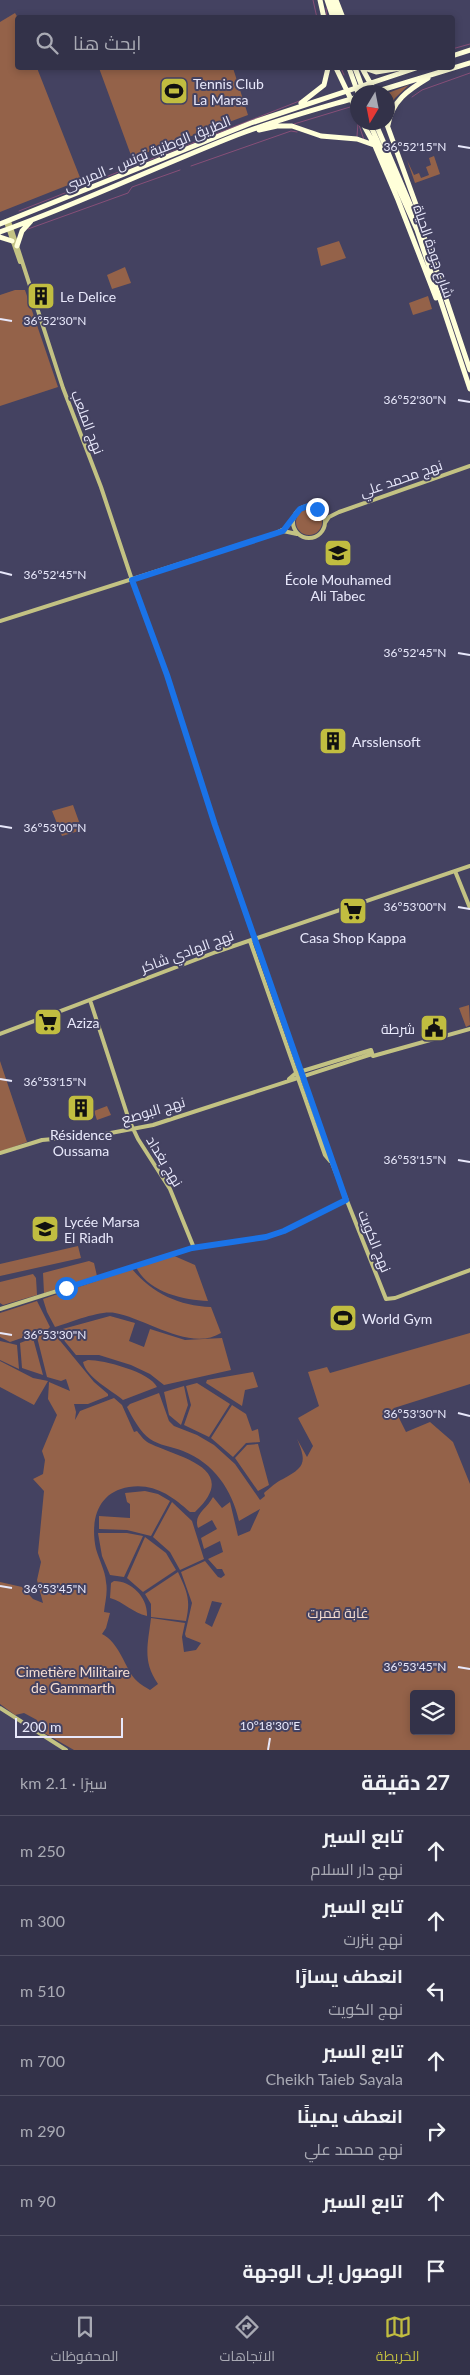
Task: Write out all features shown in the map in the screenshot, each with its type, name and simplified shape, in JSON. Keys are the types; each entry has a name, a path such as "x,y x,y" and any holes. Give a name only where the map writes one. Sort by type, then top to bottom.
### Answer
{"highway":[{"path":"320,0 323,15"},
{"path":"327,0 331,15"},
{"path":"332,0 337,15"},
{"path":"336,0 342,15"},
{"path":"455,55 470,50"},
{"path":"455,68 470,63"},
{"path":"296,106 324,86 328,70"},
{"path":"337,70 350,100"},
{"path":"350,70 355,85"},
{"path":"356,70 361,85"},
{"path":"364,70 370,83"},
{"path":"370,70 376,72 388,70"},
{"name":"الطريق الوطنية تونس - المرسى","path":"5,222 196,144 296,106 410,70"},
{"path":"395,86 448,70"},
{"path":"395,106 404,94 427,79 450,70"},
{"name":"الطريق الوطنية تونس - المرسى","path":"0,232 106,191 236,135 282,118 350,100"},
{"path":"236,135 277,126 292,126 321,136 367,141 375,146"},
{"path":"366,130 375,146 443,312"},
{"name":"شارع جودة الحياة","path":"373,130 390,161 430,251 470,370"},
{"name":"شارع جودة الحياة","path":"378,130 417,230 470,390"},
{"path":"387,130 410,187 430,251"},
{"path":"17,246 22,231 32,220"},
{"path":"0,237 12,241"}],"street":[{"name":"نهج الملعب","path":"5,222 10,228 17,246 63,388 101,486 132,580 167,675 212,818 255,939"},
{"name":"نهج الملعب","path":"10,228 12,241 24,271"},
{"name":"نهج محمد علي","path":"339,512 470,466"},
{"path":"283,531 297,512 304,507 328,513 339,512"},
{"path":"317,509 322,513 325,523"},
{"path":"0,621 283,531 299,534 307,538 316,537 322,532 329,517 339,512"},
{"path":"294,518 294,527 299,534"},
{"name":"نهج الهادي شاكر","path":"0,1034 255,939 470,866"},
{"path":"455,871 470,908"},
{"name":"نهج الكويت","path":"255,939 298,1075"},
{"name":"نهج الكويت","path":"250,941 325,1155 332,1163 386,1299 395,1298 470,1270"},
{"name":"نهج بغداد","path":"90,1000 134,1129 170,1189 194,1248"},
{"name":"نهج البوصع","path":"0,1153 42,1140 100,1135 164,1122 298,1075 372,1053 470,1029"},
{"path":"0,1309 194,1248 266,1237 284,1231 346,1200"},
{"path":"0,1708 66,1750"}],"green space":[{"path":"15,13 16,15 15,70 38,70 81,180 0,212 0,22"},
{"name":"Tennis Club La Marsa","path":"100,70 234,70 248,115 132,158"},
{"path":"409,85 395,98 395,90"},
{"path":"434,156 440,174 415,183 407,160 414,175 419,173 421,178 429,175 426,167 431,165 429,158"},
{"path":"339,241 346,258 321,266 317,248"},
{"path":"125,267 131,283 112,289 107,275"},
{"path":"15,290 25,290 58,387 0,406 0,295"},
{"path":"428,296 432,309 413,315 409,303"},
{"path":"309,509 318,513 322,522 318,531 309,535 300,531 296,522 300,513"},
{"path":"73,805 82,830 62,836 52,811"},
{"path":"469,1005 470,1025 466,1027 459,1008"},
{"path":"0,1061 27,1142 0,1152"},
{"path":"87,1101 90,1111 76,1115 73,1106"},
{"path":"107,1106 111,1115 97,1120 94,1111"},
{"path":"78,1246 81,1258 0,1276 0,1264"},
{"path":"172,1255 195,1265 208,1301 188,1299 167,1293 149,1283 136,1267"},
{"path":"89,1261 94,1263 97,1276 44,1293 43,1273"},
{"path":"132,1269 148,1285 167,1297 188,1304 211,1307 221,1333 209,1338 196,1339 168,1332 115,1313 101,1313 55,1327 43,1299"},
{"path":"33,1274 36,1278 37,1295 3,1305 0,1303 0,1282"},
{"path":"37,1301 50,1327 48,1329 10,1342 0,1337 0,1313"},
{"path":"110,1316 135,1323 129,1341 144,1347 150,1329 185,1340 222,1338 231,1370 164,1385 150,1374 131,1365 99,1355 76,1355 58,1333 59,1330"},
{"path":"52,1331 94,1382 108,1394 108,1396 88,1404 74,1404 75,1420 80,1411 114,1398 122,1405 134,1432 137,1431 149,1443 190,1460 202,1467 209,1475 212,1485 208,1497 195,1512 190,1512 162,1492 138,1486 118,1490 110,1495 103,1501 95,1518 94,1539 107,1586 104,1612 110,1613 106,1628 102,1634 117,1648 134,1678 150,1690 158,1684 150,1668 147,1652 151,1618 185,1623 182,1637 184,1652 196,1650 201,1643 186,1637 185,1634 192,1603 181,1572 205,1561 218,1577 221,1578 225,1575 222,1569 217,1569 208,1559 223,1552 220,1541 204,1549 201,1538 217,1529 212,1520 198,1528 197,1519 199,1515 213,1497 222,1508 230,1502 238,1536 250,1531 260,1509 239,1521 232,1499 212,1470 194,1456 150,1439 140,1429 127,1407 130,1404 159,1393 169,1421 174,1426 197,1435 214,1445 235,1464 260,1500 271,1487 300,1467 303,1459 297,1439 307,1457 313,1446 298,1418 319,1406 308,1372 327,1367 330,1373 470,1333 470,1384 394,1408 406,1432 430,1422 453,1442 470,1484 470,1750 74,1750 39,1730 37,1720 24,1713 15,1715 0,1704 0,1582 22,1587 33,1599 43,1603 37,1580 41,1562 38,1553 44,1491 33,1479 43,1474 45,1460 42,1451 57,1415 48,1399 49,1382 70,1391 66,1379 61,1381 47,1377 37,1337","holes":["212,1601 222,1603 212,1627 205,1623"]},
{"path":"33,1338 43,1375 22,1368 20,1343"},
{"path":"0,1341 17,1345 19,1369 0,1360"},
{"path":"88,1360 105,1362 126,1368 146,1376 157,1387 123,1400 89,1373 83,1362"},
{"path":"0,1361 33,1378 48,1381 34,1405 0,1387"},
{"path":"253,1372 258,1387 245,1390 242,1406 206,1383 207,1380"},
{"path":"197,1383 230,1404 209,1437 184,1425 191,1405 186,1386"},
{"path":"184,1386 188,1405 181,1425 169,1415 164,1392"},
{"path":"232,1405 246,1414 252,1431 258,1429 260,1442 246,1443 233,1457 211,1438"},
{"path":"258,1444 269,1485 258,1491 235,1458 247,1445"},
{"path":"145,1491 158,1494 170,1501 151,1536 127,1530 99,1529 99,1516 130,1518 130,1504 127,1502 125,1493"},
{"path":"172,1502 192,1521 204,1559 180,1570 170,1552 153,1537"},
{"path":"98,1533 127,1533 143,1536 124,1577 110,1575 102,1556"},
{"path":"145,1537 166,1553 176,1570 143,1592 127,1578"},
{"path":"178,1572 187,1596 186,1621 151,1617 151,1604 145,1594"},
{"path":"114,1581 127,1584 138,1592 145,1603 147,1616 110,1598 111,1583"}],"waterway":[{"path":"313,0 316,15"},
{"path":"326,8 327,15"},
{"path":"455,48 470,44"},
{"path":"342,70 344,75"},
{"path":"412,97 422,90 470,73"},
{"path":"19,211 302,100"},
{"path":"294,124 350,107"},
{"path":"357,130 357,136"},
{"path":"361,130 364,140"},
{"path":"191,166 291,131 297,132"},
{"path":"28,229 128,193 132,187 180,170"}],"place":[{"name":"Tennis Club La Marsa","path":"174,91"},
{"name":"Le Delice","path":"41,296"},
{"name":"École Mouhamed Ali Tabec","path":"338,553"},
{"name":"Arsslensoft","path":"333,741"},
{"name":"Casa Shop Kappa","path":"353,911"},
{"name":"Aziza","path":"48,1022"},
{"name":"شرطة","path":"434,1028"},
{"name":"Résidence Oussama","path":"81,1108"},
{"name":"Lycée Marsa El Riadh","path":"45,1229"},
{"name":"World Gym","path":"343,1318"}],"route":[{"path":"66,1288 172,1253 192,1248 250,1241 266,1237 284,1231 346,1200 215,825 167,675 132,580 283,531 289,526 300,509 308,506 317,509"}],"park label":[{"name":"غابة قمرت","path":"338,1612"},
{"name":"Cimetière Militaire de Gammarth","path":"73,1679"}]}
